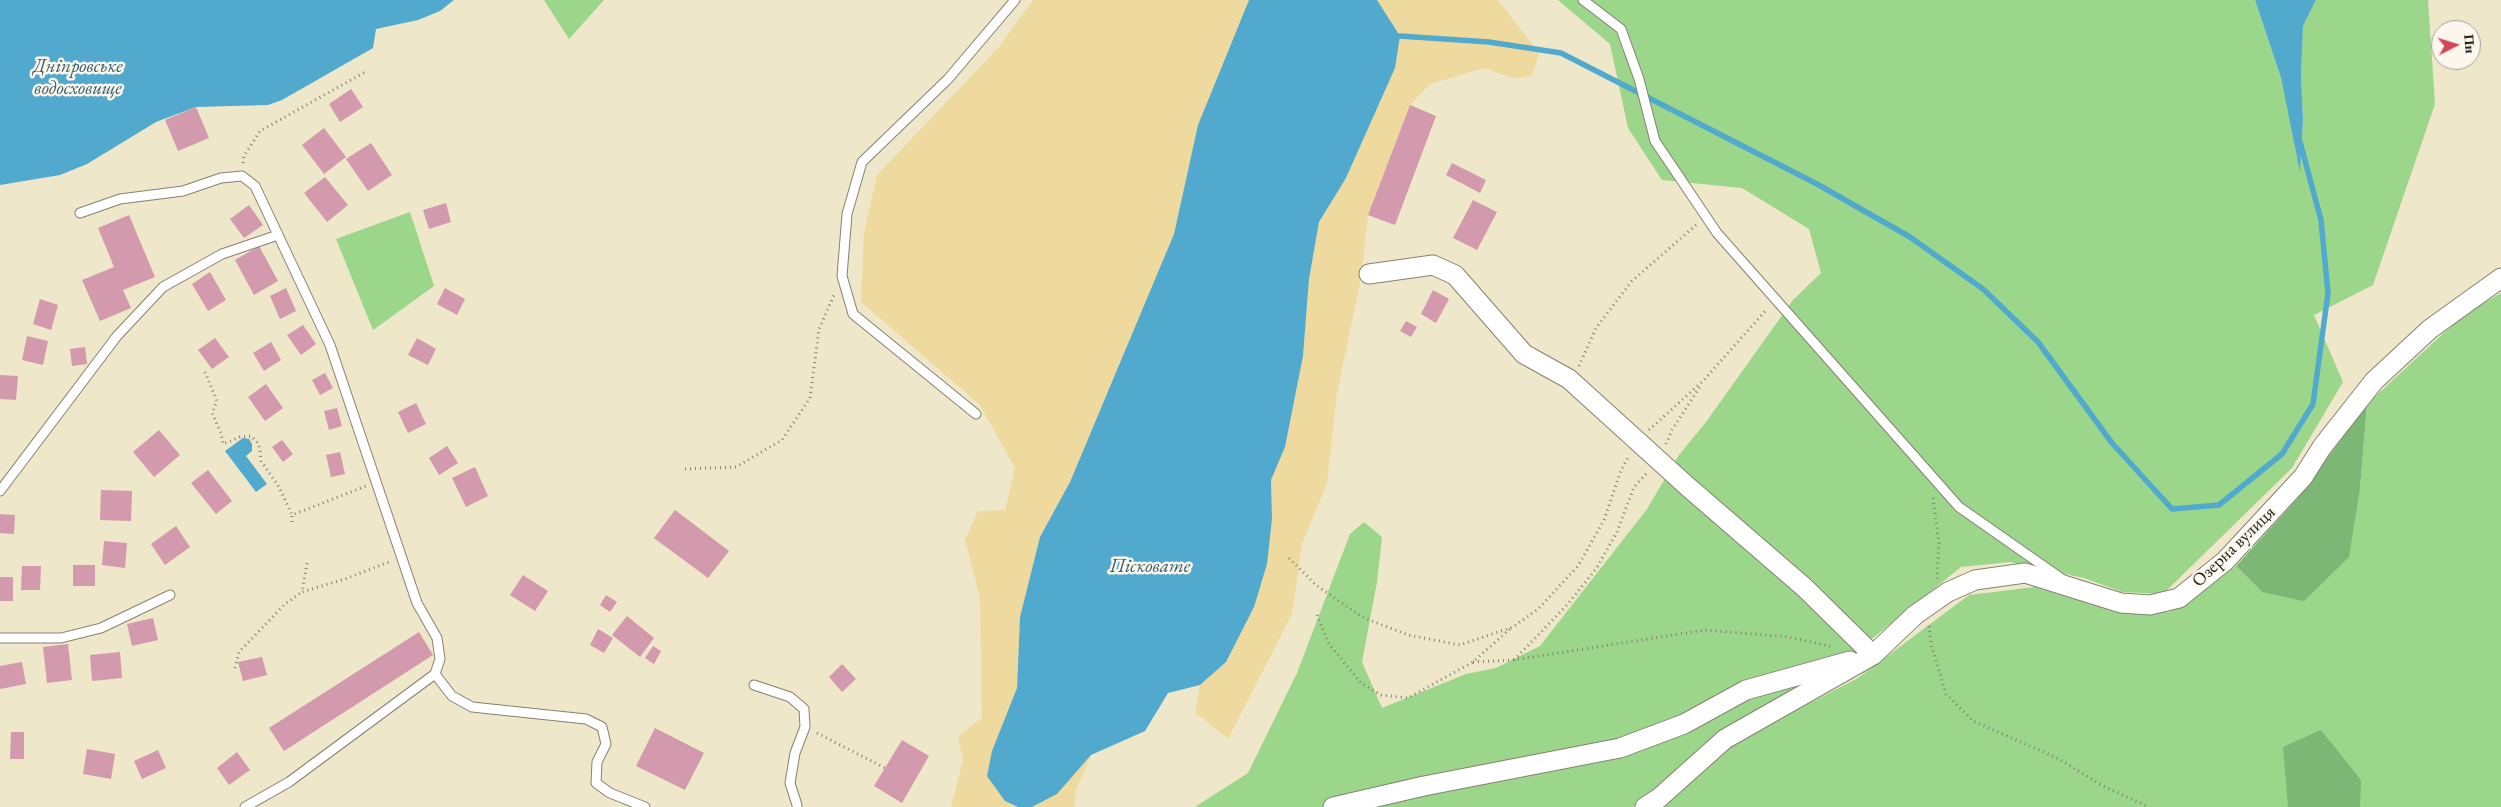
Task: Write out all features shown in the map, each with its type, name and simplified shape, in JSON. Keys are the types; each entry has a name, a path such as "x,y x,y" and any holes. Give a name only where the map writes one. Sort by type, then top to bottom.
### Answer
{"street":[{"path":"1369,274 1432,266 1455,276 1524,354 1569,378 1805,588 1873,655"},
{"name":"Озерна вулиця","path":"1645,807 1659,798 1725,739 1873,655 1915,614 1948,592 1974,580 2025,573 2121,603 2150,605 2178,598 2225,561 2303,478 2322,447 2374,381 2430,329 2501,278"},
{"path":"1333,807 1424,786 1620,748 1684,724 1746,690 1873,655"}],"lane":[{"path":"976,414 853,314 842,276 847,214 862,162 948,79 1015,0"},
{"path":"1583,0 1621,29 1639,79 1655,141 1717,233 1959,507 2076,589"},
{"path":"80,213 120,199 183,191 221,178 242,176 255,186 330,345 417,603 437,638 440,659 435,674 289,782 245,807"},
{"path":"0,491 117,336 163,287 222,254 278,235"},
{"path":"0,638 61,638 101,628 170,594"},
{"path":"435,674 452,696 472,707 586,719 602,727 606,744 597,762 596,783 610,793 645,807"},
{"path":"754,685 790,697 804,708 805,727 795,753 790,783 799,806 787,807"}],"path":[{"path":"242,176 244,156 260,131 368,70"},
{"path":"1569,378 1582,361 1596,328 1632,281 1706,216"},
{"path":"685,469 736,467 782,440 810,398 819,329 842,276"},
{"path":"1317,615 1330,644 1361,683 1381,695 1408,698 1473,662 1513,627 1538,609 1578,566 1604,520 1621,470 1638,440 1704,380 1775,299"},
{"path":"205,372 217,401 212,413 219,426 223,444 240,437 251,436 258,443 261,461 279,487 292,515 292,522"},
{"path":"1514,660 1567,605 1596,569 1617,532 1634,488 1659,459 1672,430 1704,380"},
{"path":"292,515 376,482"},
{"path":"1932,495 1939,543 1937,580 1927,606 1930,644 1946,694 1973,720 2057,758 2103,786 2149,807"},
{"path":"235,668 239,652 285,604 302,592 345,579 402,557"},
{"path":"1289,558 1316,585 1362,617 1408,635 1460,645 1513,627"},
{"path":"302,592 307,563"},
{"path":"1473,662 1514,660 1705,630 1789,637 1836,647"},
{"path":"805,727 885,768"}],"green space":[{"path":"544,0 604,0 569,39"},
{"path":"1558,0 2255,0 2281,78 2300,169 2303,119 2301,76 2303,26 2316,0 2428,0 2431,70 2433,70 2435,104 2373,285 2314,315 2343,382 2292,468 2163,594 2122,592 2084,578 2010,562 1961,567 1873,638 1787,695 1724,731 1634,807 1195,807 1248,773 1297,673 1350,534 1364,522 1382,537 1377,582 1362,662 1382,708 1466,674 1496,668 1540,646 1647,509 1679,455 1706,422 1793,300 1821,273 1809,229 1742,188 1662,180 1628,128 1610,44"},
{"path":"410,212 434,286 373,330 336,239"},
{"path":"2501,293 2501,807 1661,807 1734,743 1858,678 1969,595 2035,587 2112,610 2169,612 2205,590 2236,566 2262,592 2360,488 2367,404 2462,316"},
{"path":"2367,404 2360,488 2349,557 2304,601 2262,592 2236,566 2297,499"},
{"path":"2321,730 2361,780 2360,807 2288,807 2283,747"}],"sand":[{"path":"1033,0 1249,0 1198,125 1174,234 1070,482 1040,537 1020,617 1017,688 992,751 1005,801 1018,807 951,807 963,760 958,737 982,718 980,598 965,540 978,511 1005,510 1015,468 980,405 861,302 864,233 877,175 999,47"},
{"path":"1377,0 1498,0 1539,53 1532,76 1512,78 1484,68 1430,84 1410,105 1368,215 1361,278 1337,393 1327,483 1302,544 1292,614 1228,739 1195,712 1200,685 1226,662 1254,607 1272,519 1271,480 1285,447 1303,356 1309,279 1319,222 1346,178 1395,68 1381,8"},
{"path":"1091,755 1076,790 1074,807 1032,807 1057,794"}],"water":[{"name":"Дніпровське водосховище","path":"0,0 454,0 440,11 418,20 376,29 373,48 282,100 268,105 196,107 156,122 87,164 60,175 0,185"},
{"name":"Пісковате","path":"1249,0 1377,0 1400,36 1395,68 1346,178 1319,222 1309,279 1303,356 1285,447 1271,480 1272,519 1267,564 1254,607 1226,662 1200,685 1168,693 1145,731 1091,755 1057,794 1032,807 1018,807 1005,801 987,776 992,751 1017,688 1020,617 1040,537 1070,482 1174,234 1198,125"},
{"path":"2255,0 2316,0 2303,26 2301,76 2303,119 2300,172 2281,78"},
{"path":"243,438 249,439 252,444 252,451 246,456 267,484 256,492 225,451"}],"building":[{"path":"351,89 363,107 340,122 329,104"},
{"path":"1410,105 1436,116 1395,225 1368,215"},
{"path":"196,107 209,138 178,151 165,120"},
{"path":"324,128 346,157 324,174 302,145"},
{"path":"371,143 392,175 368,191 346,159"},
{"path":"1452,163 1486,180 1480,193 1446,175"},
{"path":"325,177 348,205 327,222 304,193"},
{"path":"1473,200 1497,212 1477,250 1453,238"},
{"path":"446,203 451,222 429,229 423,210"},
{"path":"249,205 263,225 244,238 230,219"},
{"path":"129,215 155,277 123,290 131,308 100,321 82,280 114,267 98,228"},
{"path":"259,246 278,281 254,295 235,260"},
{"path":"210,272 226,300 208,311 192,284"},
{"path":"286,288 296,311 280,319 270,296"},
{"path":"445,288 465,299 457,315 437,304"},
{"path":"1433,290 1449,299 1436,323 1421,314"},
{"path":"40,299 58,305 51,330 33,324"},
{"path":"1406,321 1417,327 1411,337 1400,331"},
{"path":"303,325 316,344 301,355 287,335"},
{"path":"27,336 48,341 43,365 22,360"},
{"path":"215,338 229,357 212,369 198,350"},
{"path":"417,338 436,349 428,365 408,355"},
{"path":"271,342 281,360 264,371 253,353"},
{"path":"85,347 87,364 72,366 70,349"},
{"path":"325,373 333,388 320,395 312,380"},
{"path":"0,375 18,376 16,400 0,399"},
{"path":"266,384 283,408 265,421 248,397"},
{"path":"416,403 426,424 408,433 398,412"},
{"path":"337,408 342,426 329,430 324,411"},
{"path":"159,430 180,455 154,477 133,452"},
{"path":"282,440 293,454 283,462 272,447"},
{"path":"447,446 458,463 439,475 429,458"},
{"path":"340,452 345,474 331,477 326,455"},
{"path":"475,467 488,496 466,507 452,478"},
{"path":"208,470 232,501 216,514 191,483"},
{"path":"101,490 132,491 131,521 100,520"},
{"path":"675,510 729,551 708,578 654,538"},
{"path":"0,514 15,515 14,534 0,533"},
{"path":"176,526 190,547 165,565 151,544"},
{"path":"104,541 127,543 125,568 102,565"},
{"path":"73,565 95,565 95,586 73,586"},
{"path":"22,566 41,566 40,590 21,590"},
{"path":"523,575 548,591 535,611 510,595"},
{"path":"0,577 13,577 13,601 0,601"},
{"path":"606,595 617,602 610,612 600,605"},
{"path":"627,616 654,638 640,657 612,635"},
{"path":"153,618 158,640 132,646 127,624"},
{"path":"598,629 613,638 604,653 590,645"},
{"path":"419,632 433,655 284,751 269,728"},
{"path":"68,644 72,680 47,683 43,647"},
{"path":"653,646 661,651 654,664 645,658"},
{"path":"120,652 122,678 92,681 90,655"},
{"path":"262,657 267,675 243,681 238,662"},
{"path":"22,662 26,684 0,689 0,666"},
{"path":"842,664 856,679 842,692 829,677"},
{"path":"655,728 704,753 685,790 636,766"},
{"path":"11,732 24,732 24,759 10,759"},
{"path":"902,740 929,756 902,803 874,786"},
{"path":"87,749 115,754 111,779 83,774"},
{"path":"158,750 166,768 142,779 134,761"},
{"path":"237,752 250,770 229,785 217,768"}],"waterway":[{"path":"1400,36 1489,42 1561,53 1817,184 1910,237 1983,289 2038,342 2112,443 2172,509 2219,505 2282,454 2313,404 2328,293 2321,220 2300,142"}]}
